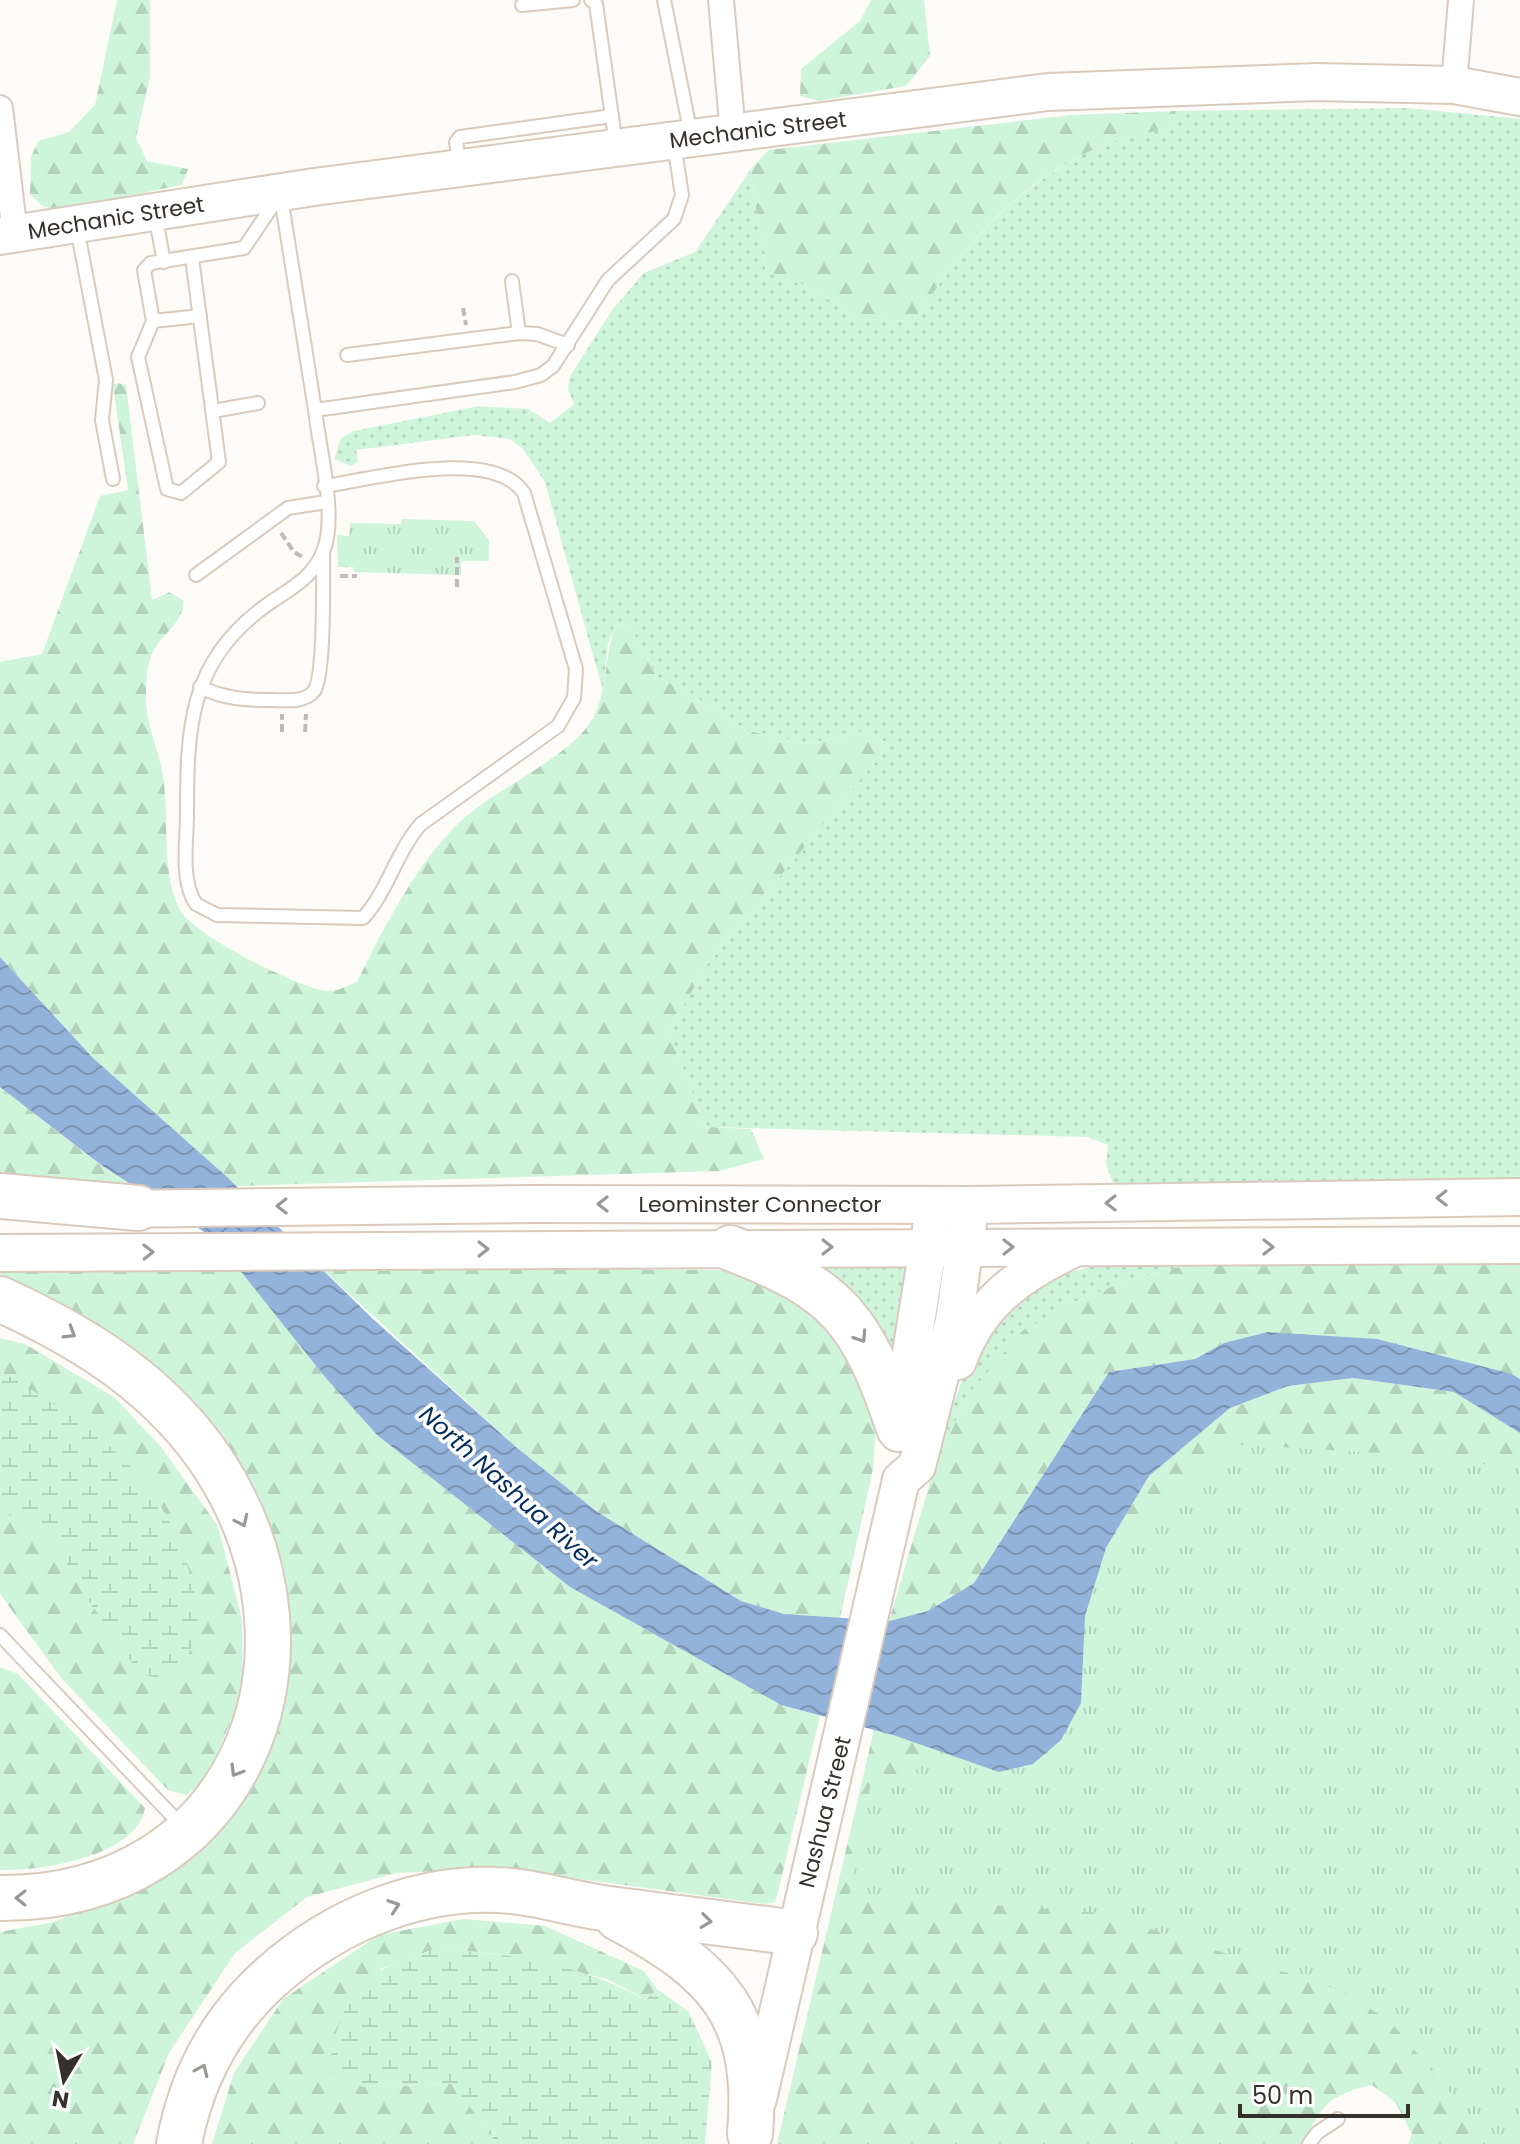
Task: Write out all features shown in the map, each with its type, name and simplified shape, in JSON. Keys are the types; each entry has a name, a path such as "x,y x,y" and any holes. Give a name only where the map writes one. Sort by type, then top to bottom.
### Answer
{"highway":[{"path":"11,1204 138,1208"},
{"path":"730,1248 802,1278 827,1295 867,1346 906,1458"},
{"path":"0,1299 55,1324 134,1375 216,1469 256,1558 264,1589 269,1650 264,1702 243,1759 223,1793 186,1830 158,1854 103,1882 66,1894 0,1898"},
{"path":"179,2144 200,2074 233,2016 293,1957 342,1925 401,1903 461,1892 517,1892 599,1907 795,1933"},
{"path":"599,1907 680,1954 721,1994 750,2054 754,2092 749,2139"}],"main road":[{"name":"Mechanic Street","path":"7,235 460,168 614,132 682,140 1048,92 1317,82 1454,85 1520,97"},
{"name":"Leominster Connector","path":"138,1208 970,1205 1520,1197"},
{"name":"Nashua Street","path":"906,1458 933,1205"},
{"name":"Nashua Street","path":"749,2139 906,1458 954,1321 970,1205"},
{"name":"Leominster Connector","path":"0,1253 1520,1245"},
{"path":"906,1458 935,1437 964,1345 985,1308 1014,1280 1076,1247"}],"street":[{"path":"721,0 733,133"},
{"path":"1454,85 1461,0"},
{"path":"0,108 7,235"}],"lane":[{"path":"522,5 573,0"},
{"path":"591,0 596,4 614,132"},
{"path":"315,410 533,378 547,371 568,345 608,280 662,233 678,213 682,195 682,140 664,0"},
{"path":"192,258 219,462 181,493 172,493 167,489 138,357 153,321 144,270 151,263 244,248 280,193"},
{"path":"200,687 226,698 301,699 314,691 320,671 324,552 328,526 326,502 315,410 280,193"},
{"path":"155,212 164,262"},
{"path":"76,225 106,380 102,420 113,479"},
{"path":"512,281 519,333"},
{"path":"153,321 200,316"},
{"path":"347,355 519,333 537,334 568,345"},
{"path":"213,411 258,403"},
{"path":"324,486 471,466 511,478 524,493 576,669 574,698 565,718 421,824 406,841 373,906 363,918 227,917 196,904 188,881 187,762 200,687 210,663 235,631 304,579 324,552"},
{"path":"196,575 296,505 326,502"},
{"path":"0,1635 186,1830"},
{"path":"1309,2144 1317,2133 1338,2119"}],"path":[{"path":"272,519 294,552 317,564"},
{"path":"457,557 457,587"}],"green space":[{"path":"117,0 150,0 150,77 136,138 147,161 188,169 182,185 60,210 42,206 30,194 31,157 38,141 69,132 95,105"},
{"path":"871,0 924,0 930,56 906,86 819,101 800,96 801,69 860,21"},
{"path":"1408,108 1520,119 1520,1185 1178,1188 1113,1183 1106,1164 1108,1145 1088,1137 706,1127 669,1032 706,966 889,745 867,730 809,744 745,730 690,693 657,677 630,626 617,624 608,643 603,691 545,482 523,449 510,439 474,435 356,450 358,462 351,466 334,459 341,438 354,431 479,406 528,409 550,423 574,404 568,390 570,376 613,309 644,273 695,252 750,170 766,272 802,284 861,319 913,321 971,244 1013,202 1064,165 1094,149 1171,127 1176,111"},
{"path":"1176,111 1171,127 1094,149 1064,165 1013,202 971,244 913,321 861,319 802,284 766,272 750,170 769,150 1071,115"},
{"path":"113,385 126,385 152,600 170,592 184,601 180,616 151,656 146,689 148,716 163,777 168,862 174,895 180,910 204,933 272,971 328,991 357,982 406,890 455,827 486,801 555,756 584,731 598,707 617,624 630,626 657,677 690,693 745,730 809,744 867,730 889,745 706,966 669,1032 706,1127 751,1129 764,1159 719,1171 237,1186 93,1058 0,957 0,662 42,654 100,496 128,490"},
{"path":"402,519 474,521 489,540 489,561 461,561 461,575 354,572 353,567 338,567 337,535 349,536 350,523 401,524"},
{"path":"0,1087 100,1165 137,1189 0,1176"},
{"path":"1520,1261 1520,1379 1512,1374 1224,1343 1195,1359 1109,1372 974,1583 928,1611 889,1621 931,1479 965,1399 1022,1331 1070,1304 1129,1280 1183,1266"},
{"path":"813,1265 905,1265 911,1273 897,1378"},
{"path":"1097,1266 1183,1266 1129,1280 1070,1304 965,1399 931,1479 965,1372 980,1342 999,1315 1023,1294 1056,1277"},
{"path":"239,1267 325,1377 377,1435 570,1587 781,1705 820,1716 777,1896 775,1902 764,1904 498,1868 397,1873 307,1897 235,1953 169,2053 133,2144 0,2144 0,1932 54,1922 126,1890 271,1720 235,1482 0,1285 0,1272"},
{"path":"320,1267 719,1270 762,1280 840,1331 876,1428 873,1469 840,1618 784,1614 741,1601 596,1511 516,1447"},
{"path":"0,1338 25,1344 114,1397 161,1447 218,1526 242,1619 243,1691 207,1779 186,1795 168,1790 62,1679 0,1594"},
{"path":"0,1371 89,1429 115,1451 159,1503 188,1568 198,1614 189,1653 170,1681 140,1674 81,1590 56,1544 0,1509"},
{"path":"1353,1378 1454,1392 1520,1433 1520,2144 1408,2144 1412,2134 1396,2103 1372,2085 1345,2093 1328,2104 1303,2144 777,2144 874,1730 893,1735 1085,1616 1106,1548 1149,1476 1230,1408 1288,1386"},
{"path":"1229,1444 1397,1454 1520,1468 1520,2144 1493,2144 1391,2022 1343,1991 1100,1913 850,1894 871,1782 917,1769 979,1713 1072,1590 1157,1517"},
{"path":"0,1667 18,1674 145,1808 138,1825 124,1838 106,1849 62,1864 0,1870"},
{"path":"463,1919 545,1926 644,1971 657,1989 647,2000 607,1979 497,1954 437,1948 380,1969 363,2087 454,2084 497,2144 212,2144 234,2073 283,1999 379,1935"},
{"path":"437,1948 492,1954 570,1969 646,2000 657,1989 689,2012 712,2063 705,2144 497,2144 453,2084 363,2087 336,2080 331,2056 333,2043 348,2003 357,1990 391,1965"}],"water":[{"name":"North Nashua River","path":"0,957 93,1058 226,1176 373,1319 516,1447 596,1511 741,1601 784,1614 889,1621 928,1611 974,1583 1109,1372 1195,1359 1224,1343 1268,1332 1377,1339 1512,1374 1520,1379 1520,1433 1454,1392 1353,1378 1288,1386 1230,1408 1149,1476 1106,1548 1085,1616 1081,1703 1061,1740 1033,1764 999,1772 893,1735 781,1705 570,1587 377,1435 325,1377 215,1239 101,1165 0,1087"}]}
